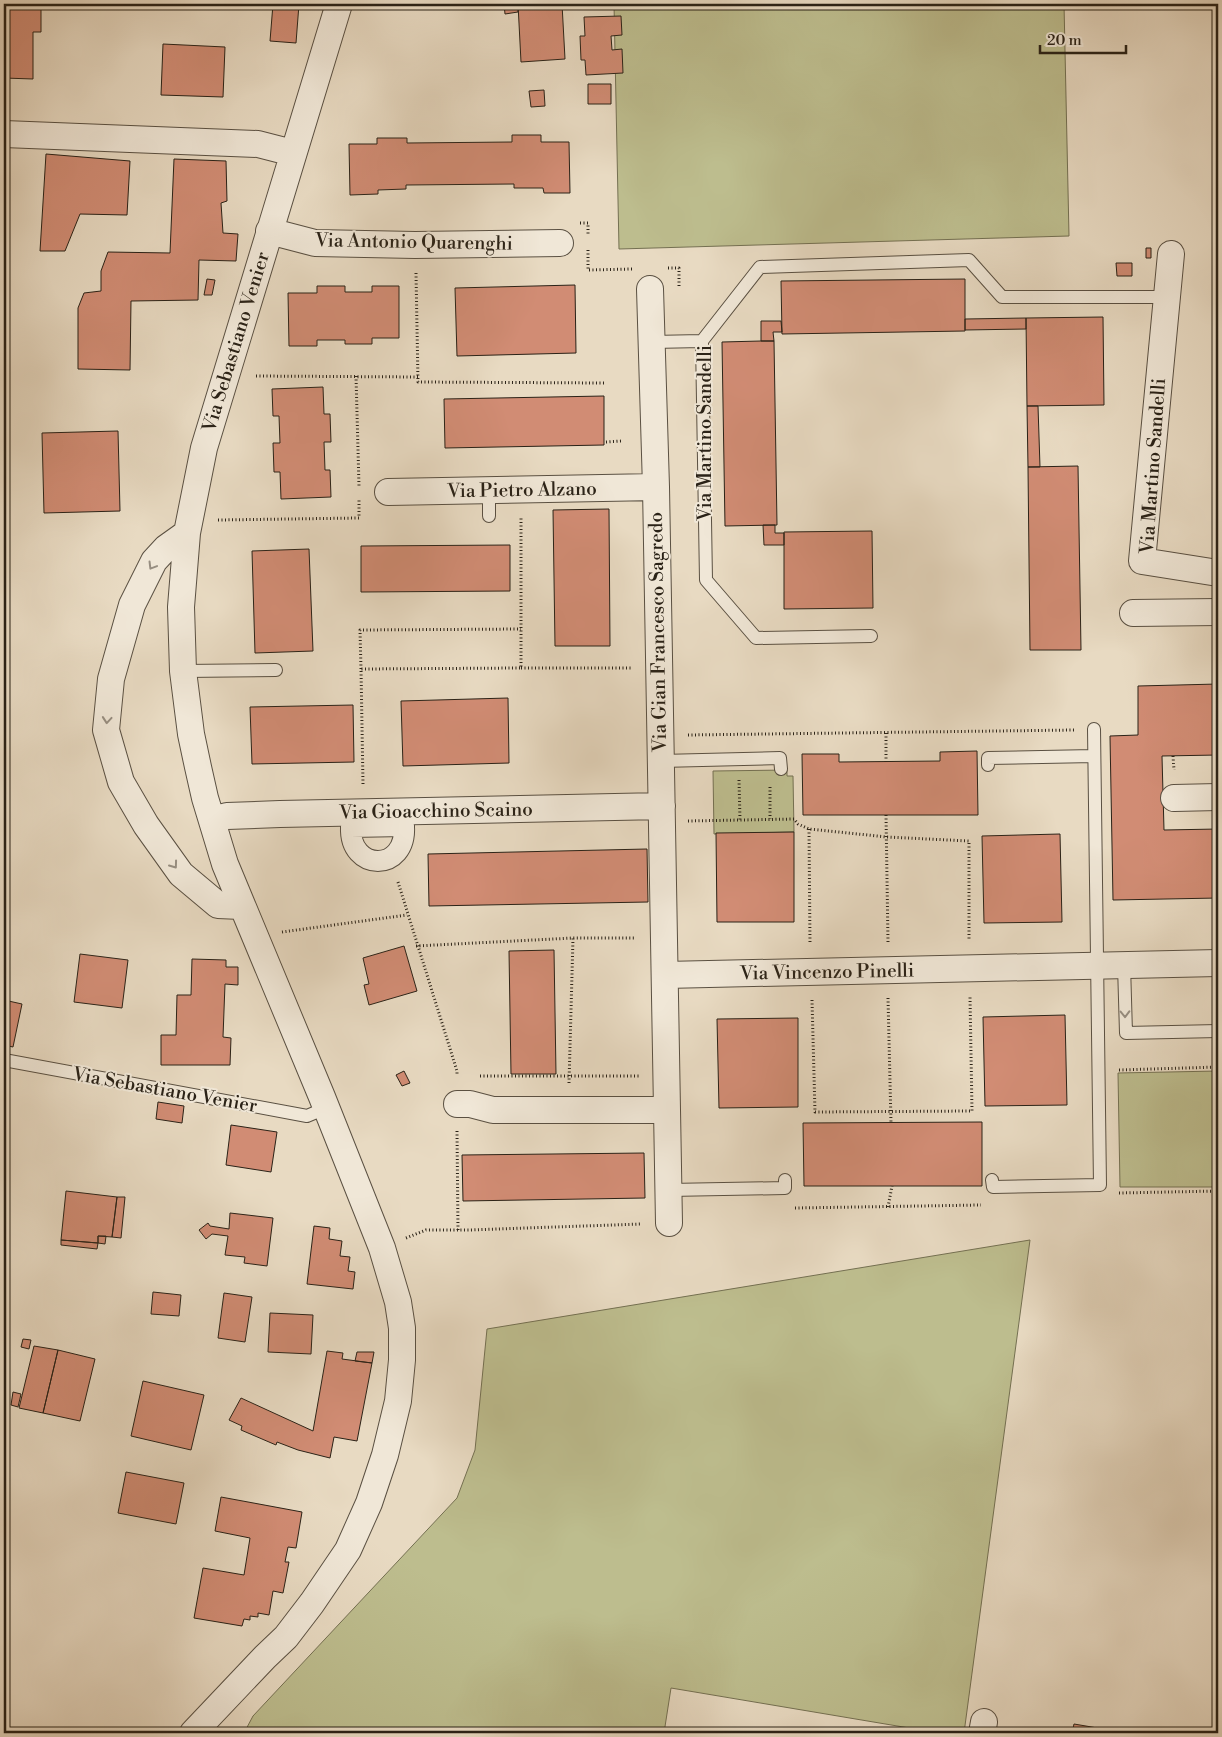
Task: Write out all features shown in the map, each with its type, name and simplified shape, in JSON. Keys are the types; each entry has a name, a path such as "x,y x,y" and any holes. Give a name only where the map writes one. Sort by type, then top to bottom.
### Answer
{"street":[{"name":"Via Sebastiano Venier","path":"194,1733 286,1637 348,1550 369,1503 382,1463 398,1401 402,1360 402,1328 398,1302 382,1248 225,864 205,798 193,742 183,671 181,607 187,533 204,448 339,4"},
{"path":"4,134 258,144 293,153"},
{"name":"Via Antonio Quarenghi","path":"269,231 315,243 415,245 560,243"},
{"name":"Via Martino Sandelli","path":"1171,254 1142,561 1218,573"},
{"name":"Via Gian Francesco Sagredo","path":"650,275 665,976"},
{"name":"Via Pietro Alzano","path":"388,492 656,487"},
{"path":"187,533 166,548 154,561 132,605 111,679 106,730 120,782 146,825 180,874 218,905 241,906"},
{"path":"1133,613 1218,612"},
{"path":"1174,798 1218,797"},
{"name":"Via Gioacchino Scaino","path":"212,820 227,816 262,814 662,806"},
{"name":"Via Vincenzo Pinelli","path":"665,976 1218,962"},
{"path":"665,976 669,1223"},
{"path":"457,1104 470,1104 493,1110 666,1110"}],"lane":[{"name":"Via Martino Sandelli","path":"871,636 756,638 706,580 702,340 760,267 969,260 1002,297 1167,298"},
{"path":"652,342 702,340"},
{"path":"489,490 489,516"},
{"path":"183,671 276,670"},
{"path":"992,1180 993,1187 1100,1185 1094,729"},
{"path":"988,765 988,758 1094,756"},
{"path":"661,761 780,758 781,769"},
{"path":"1124,965 1126,1034 1218,1031"},
{"name":"Via Sebastiano Venier","path":"4,1060 307,1116 326,1108"},
{"path":"669,1190 785,1188 785,1180"}],"path":[{"path":"579,223 588,223 588,270 650,275 679,268 680,295"},
{"path":"415,245 418,382 605,383"},
{"path":"251,376 418,377"},
{"path":"214,520 359,518 356,376"},
{"path":"606,442 622,441"},
{"path":"361,669 360,630 521,629"},
{"path":"521,668 659,668"},
{"path":"686,726 686,735 1094,729"},
{"path":"886,733 886,762"},
{"path":"739,779 740,820"},
{"path":"731,780 747,779"},
{"path":"770,779 770,819"},
{"path":"886,815 887,949"},
{"path":"687,821 794,819 798,824 808,829 887,837 969,841 972,1111 815,1112 812,996"},
{"path":"808,829 810,951"},
{"path":"274,933 407,914"},
{"path":"416,946 573,938 664,937"},
{"path":"569,1111 573,938"},
{"path":"888,994 891,1123"},
{"path":"1113,1070 1218,1067"},
{"path":"457,1076 463,1076"},
{"path":"480,1076 643,1076"},
{"path":"888,1207 892,1186"},
{"path":"1116,1193 1218,1191"},
{"path":"789,1208 984,1205"},
{"path":"399,1242 426,1230 669,1223"}],"green space":[{"path":"614,4 1064,4 1069,236 619,249"},
{"path":"787,770 787,776 793,776 794,832 714,834 713,771"},
{"path":"1218,1071 1218,1187 1120,1187 1118,1073"},
{"path":"1030,1240 964,1733 939,1733 671,1688 664,1733 244,1733 253,1716 457,1498 475,1450 487,1329"}],"building":[{"path":"4,4 41,4 41,32 33,32 33,79 4,78"},
{"path":"273,4 299,4 296,43 270,41"},
{"path":"504,4 518,4 518,12 505,14"},
{"path":"518,4 562,4 565,59 521,62"},
{"path":"602,4 623,4 623,6 602,8"},
{"path":"621,16 622,35 611,36 612,50 622,49 623,73 586,75 585,60 581,60 580,36 585,36 584,17"},
{"path":"163,44 225,47 223,97 161,95"},
{"path":"588,84 611,84 611,104 588,104"},
{"path":"544,90 545,106 531,107 529,91"},
{"path":"512,135 541,135 541,142 569,142 570,193 544,193 543,188 514,188 514,184 406,185 406,189 378,190 378,194 350,195 349,144 377,144 377,138 407,138 407,143 512,142"},
{"path":"46,154 130,161 127,215 80,214 65,251 40,251"},
{"path":"174,159 226,161 227,201 221,203 223,233 238,234 236,261 199,260 198,300 131,301 130,370 78,369 78,308 84,293 101,291 101,271 108,252 170,253"},
{"path":"1146,248 1151,248 1151,258 1146,258"},
{"path":"1116,263 1132,263 1132,276 1117,276"},
{"path":"207,279 215,280 212,295 204,295"},
{"path":"965,279 965,331 782,334 781,281"},
{"path":"575,285 576,353 457,356 455,288"},
{"path":"317,286 345,286 345,292 372,292 372,286 399,286 399,338 372,338 372,344 345,344 345,340 317,340 317,346 289,346 288,293 317,293"},
{"path":"1103,317 1104,405 1027,406 1026,318"},
{"path":"1026,318 1026,329 965,330 965,319"},
{"path":"761,321 781,321 782,332 773,332 774,341 761,341"},
{"path":"774,341 777,525 725,526 722,342"},
{"path":"323,387 324,414 330,414 331,442 324,442 325,470 330,470 331,497 281,499 280,472 274,472 273,443 280,443 279,416 273,416 272,389"},
{"path":"604,396 604,445 445,448 444,399"},
{"path":"1027,406 1038,406 1040,467 1028,467"},
{"path":"118,431 120,511 44,513 42,433"},
{"path":"1078,466 1081,650 1030,650 1028,467"},
{"path":"609,509 610,646 555,646 553,510"},
{"path":"763,525 775,525 775,533 784,533 784,545 764,545"},
{"path":"872,531 873,608 784,609 784,532"},
{"path":"510,545 510,591 361,592 361,546"},
{"path":"309,549 313,651 255,653 252,551"},
{"path":"1218,684 1218,755 1162,756 1164,830 1218,829 1218,898 1113,900 1110,736 1138,735 1138,686"},
{"path":"508,698 509,763 403,766 401,701"},
{"path":"353,705 354,762 252,764 250,707"},
{"path":"977,751 978,815 803,815 802,754 839,754 839,762 940,761 940,752"},
{"path":"794,832 794,922 717,922 716,833"},
{"path":"1060,834 1062,922 984,923 982,836"},
{"path":"647,849 648,902 429,906 428,854"},
{"path":"404,946 417,991 369,1005 364,985 369,984 363,958"},
{"path":"554,950 556,1074 511,1074 509,951"},
{"path":"80,954 128,960 122,1008 74,1002"},
{"path":"192,959 226,960 226,967 238,967 238,985 225,984 223,1037 231,1038 230,1065 161,1065 161,1035 176,1035 177,995 191,995"},
{"path":"4,1000 22,1004 13,1047 4,1045"},
{"path":"1065,1015 1067,1105 985,1106 983,1017"},
{"path":"798,1018 798,1107 719,1108 717,1019"},
{"path":"404,1071 410,1083 402,1086 396,1075"},
{"path":"158,1102 184,1106 182,1123 156,1119"},
{"path":"982,1122 982,1186 804,1186 803,1123"},
{"path":"231,1125 277,1132 271,1172 226,1165"},
{"path":"644,1153 645,1198 463,1201 462,1155"},
{"path":"66,1191 117,1197 112,1237 98,1236 98,1243 61,1240"},
{"path":"117,1197 125,1197 121,1238 112,1237"},
{"path":"230,1213 273,1218 267,1266 244,1263 245,1257 225,1255 228,1236 212,1234 206,1239 199,1230 208,1223 210,1226 229,1229"},
{"path":"314,1226 330,1228 329,1239 342,1241 340,1256 350,1257 348,1271 355,1272 353,1289 307,1284"},
{"path":"98,1236 106,1236 105,1244 98,1243"},
{"path":"61,1240 98,1243 97,1249 61,1245"},
{"path":"153,1292 181,1295 179,1316 151,1314"},
{"path":"224,1293 252,1297 245,1342 218,1338"},
{"path":"270,1313 313,1315 311,1354 268,1352"},
{"path":"23,1339 31,1340 29,1349 21,1347"},
{"path":"34,1346 58,1350 43,1413 19,1408"},
{"path":"58,1350 95,1359 80,1421 43,1413"},
{"path":"327,1351 343,1353 342,1359 372,1363 357,1441 334,1437 330,1458 298,1450 277,1442 276,1445 241,1430 242,1426 229,1420 241,1398 313,1431"},
{"path":"357,1352 374,1352 372,1363 355,1361"},
{"path":"143,1381 204,1395 191,1450 131,1436"},
{"path":"13,1392 21,1394 18,1407 11,1405"},
{"path":"126,1472 184,1483 176,1524 118,1513"},
{"path":"221,1497 302,1512 296,1548 288,1547 285,1562 289,1562 283,1593 273,1591 269,1615 258,1613 258,1617 250,1616 250,1620 244,1619 242,1626 194,1618 203,1568 244,1575 250,1538 215,1531"},
{"path":"1074,1724 1127,1733 1072,1733"}]}
